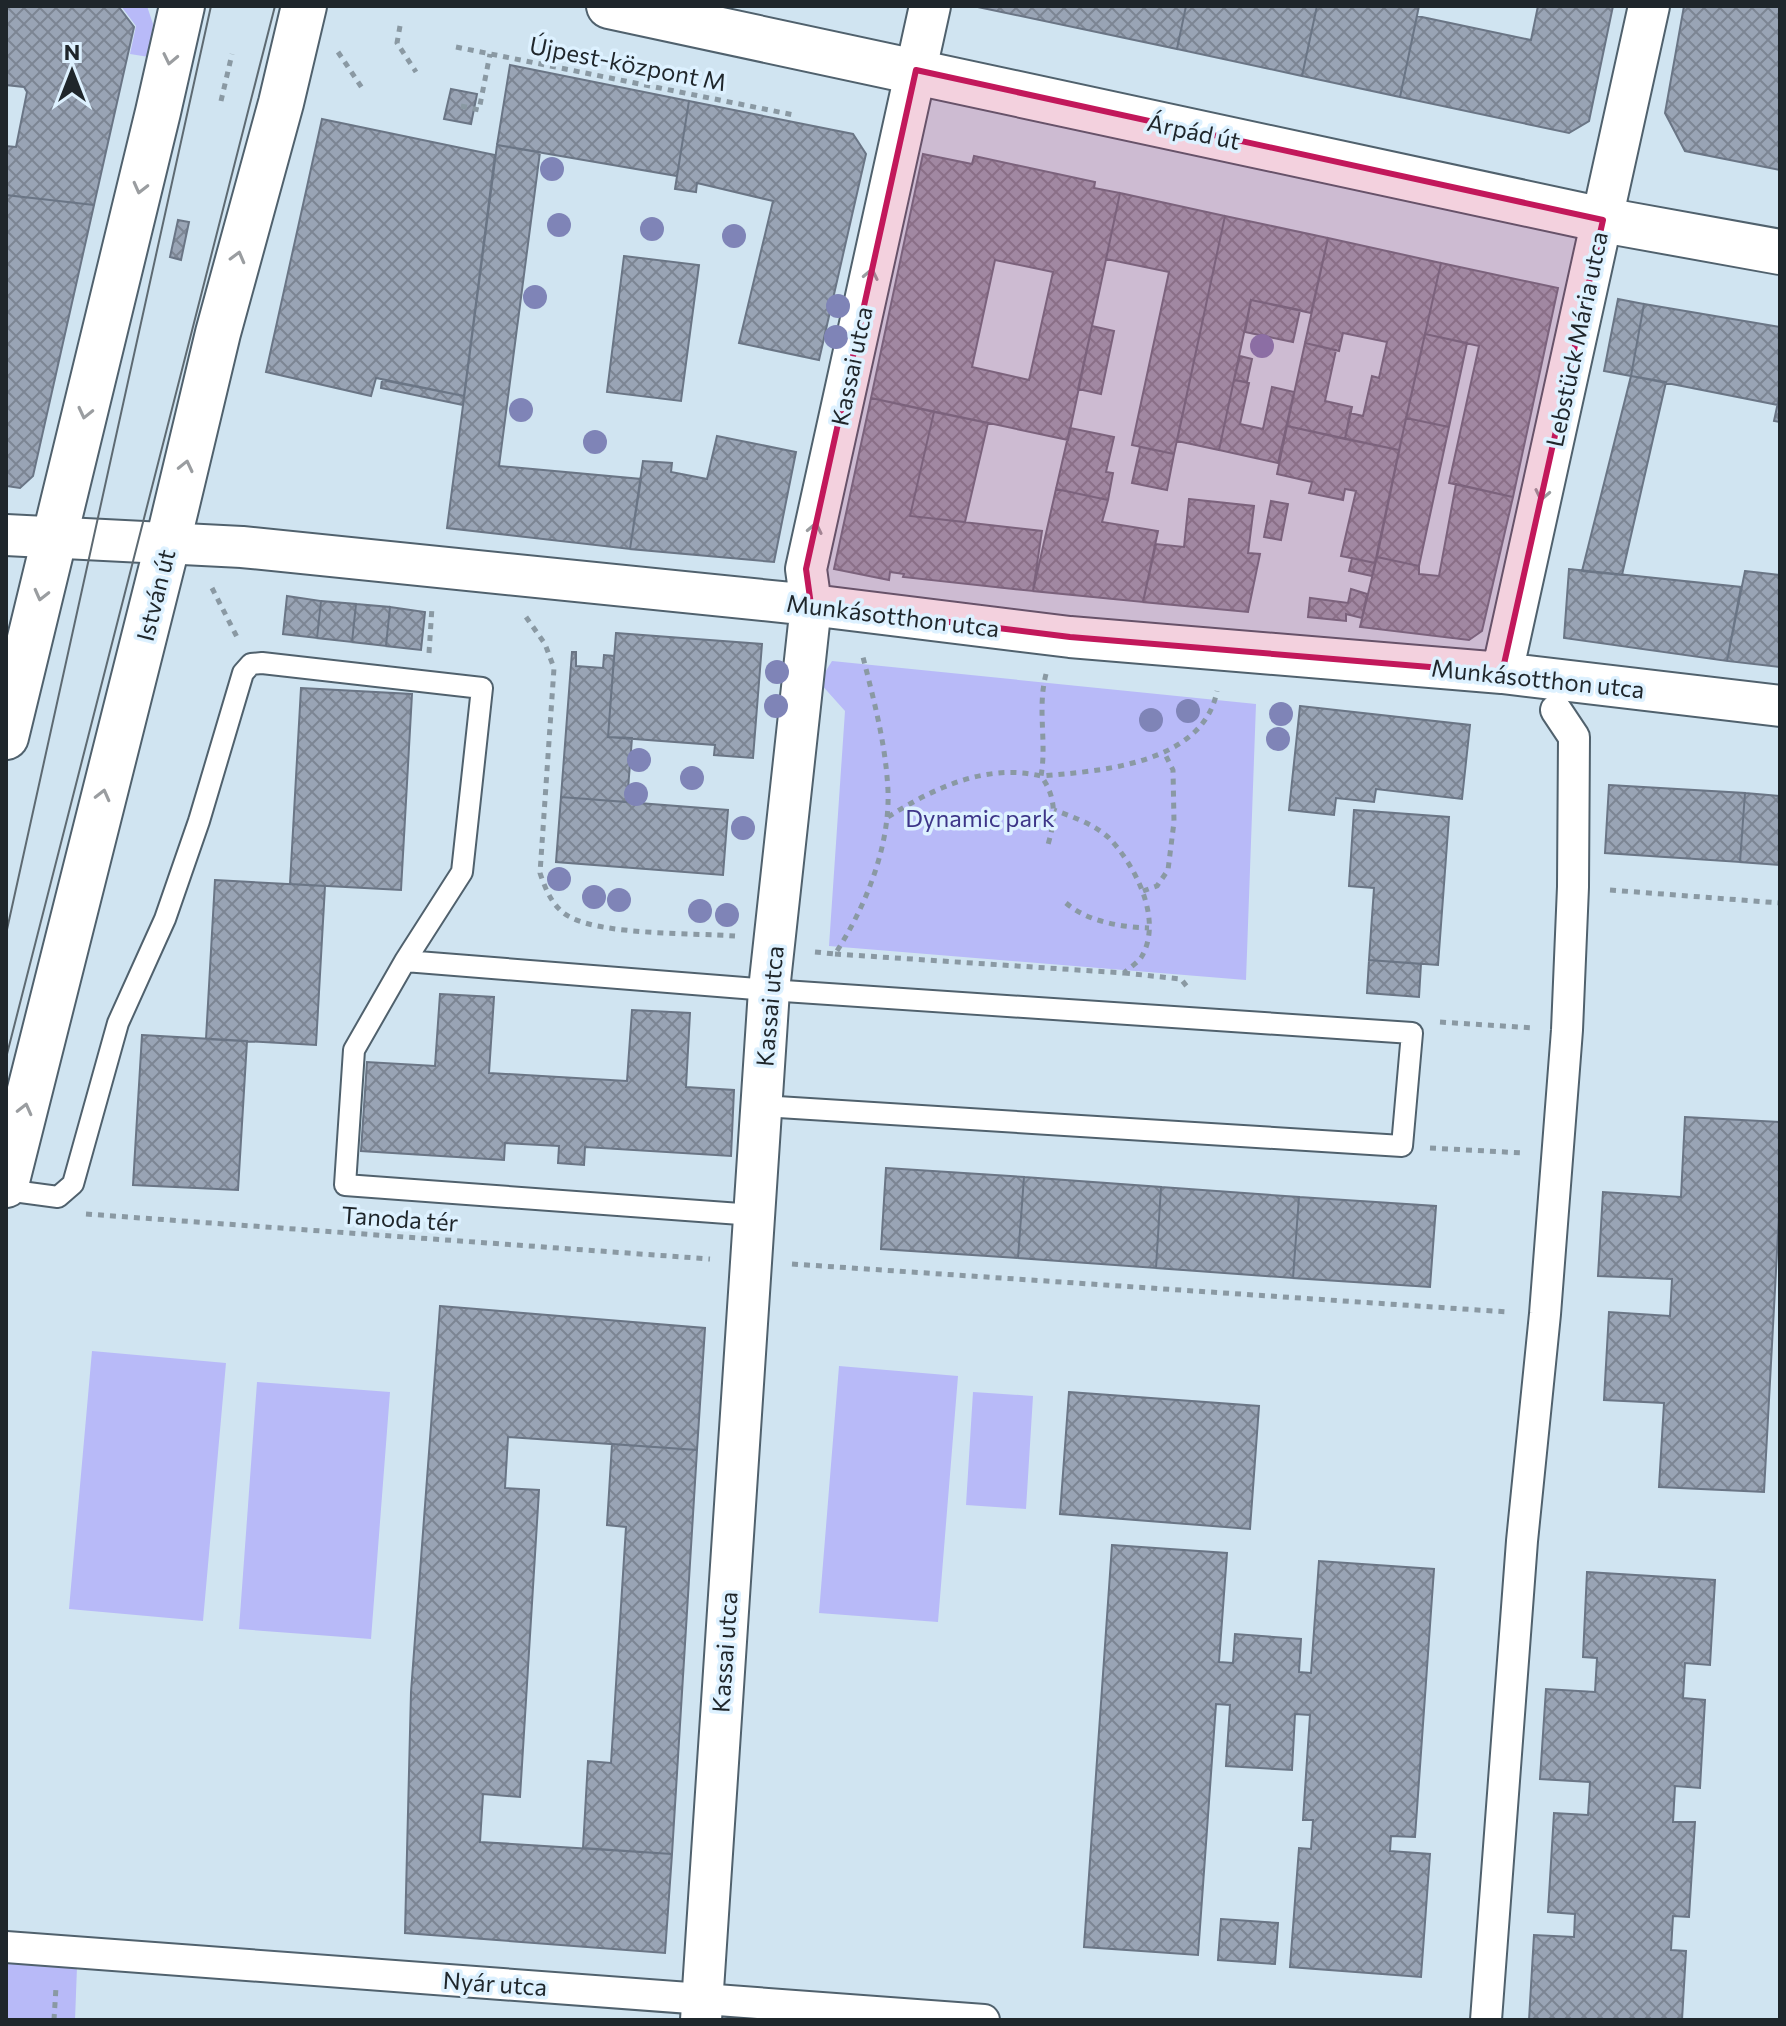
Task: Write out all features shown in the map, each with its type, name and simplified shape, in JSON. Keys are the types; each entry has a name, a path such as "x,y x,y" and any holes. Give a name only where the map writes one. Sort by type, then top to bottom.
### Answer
{"main road":[{"path":"6,737 182,6"},
{"name":"István út","path":"6,1187 218,333 281,103 304,6"},
{"name":"Árpád út","path":"609,6 1603,220 1780,252"}],"street":[{"name":"Kassai utca","path":"701,2010 769,990 811,605 806,569 930,6"},
{"name":"Lebstück Mária utca","path":"1502,673 1649,6"},
{"name":"Munkásotthon utca","path":"6,535 257,548 811,605 1070,637 1502,673 1780,706"},
{"path":"1486,2020 1522,1541 1545,1314 1567,1030 1573,887 1574,737 1556,710"},
{"name":"Nyár utca","path":"6,1947 701,2010 984,2020"}],"lane":[{"path":"6,1187 58,1197 73,1184 118,1023 165,919 199,821 243,673 251,664 262,663 482,688 462,872 405,961 354,1050 345,1185 754,1215"},
{"path":"405,961 769,990 1412,1033 1402,1146 761,1106"}],"path":[{"path":"400,26 397,43 416,72"},
{"name":"Újpest-központ M","path":"456,47 794,115"},
{"path":"337,51 364,91"},
{"path":"221,101 232,54"},
{"path":"461,106 479,110 490,54"},
{"path":"212,587 251,664"},
{"path":"428,682 432,598"},
{"path":"520,608 545,644 554,668 540,873 547,895 570,918 601,927 747,936 773,948 1124,973 1142,956 1149,928 1149,911 1143,891 1108,837 1084,821 1054,810"},
{"path":"835,954 867,896 887,818 888,791 880,727 863,657"},
{"path":"1041,776 1045,758 1040,695 1046,674"},
{"path":"887,818 915,800 958,781 1000,772 1041,776 1100,772 1164,751 1190,736 1209,717 1217,691"},
{"path":"1143,891 1157,886 1168,870 1174,796 1173,770 1164,751"},
{"path":"1041,776 1052,790 1054,810 1047,848"},
{"path":"1573,887 1780,903"},
{"path":"1066,903 1088,916 1111,923 1149,928"},
{"path":"1402,1146 1557,1154"},
{"name":"Tanoda tér","path":"80,1213 750,1262 1545,1314"}],"highlighted area":[{"path":"916,70 1603,220 1502,673 1070,637 811,605 806,569"}],"green space":[{"path":"121,6 147,6 153,24 149,57 130,54 136,26"},
{"name":"Dynamic park","path":"832,661 1256,704 1246,980 829,946 845,711 819,682"},
{"path":"92,1351 226,1363 203,1621 69,1609"},
{"path":"839,1366 958,1376 938,1622 819,1613"},
{"path":"257,1382 390,1392 371,1639 239,1629"},
{"path":"973,1392 1033,1396 1026,1509 966,1505"},
{"path":"6,1963 77,1967 75,2020 6,2020"}],"building":[{"path":"6,6 118,6 134,27 94,205 6,195 6,146 16,147 27,92 24,87 6,85"},
{"path":"973,6 1186,6 1177,49"},
{"path":"1186,6 1317,6 1302,76 1177,49"},
{"path":"1317,6 1419,6 1400,97 1302,76"},
{"path":"1538,6 1613,6 1589,121 1569,133 1400,97 1417,16 1531,40"},
{"path":"1684,6 1780,6 1780,170 1685,151 1665,113"},
{"path":"510,65 689,101 677,176 497,145"},
{"path":"451,89 477,94 471,124 444,119"},
{"path":"689,101 853,134 866,154 819,360 739,343 773,201 697,183 696,192 675,189"},
{"path":"322,119 495,155 464,396 376,378 371,396 266,372"},
{"path":"497,145 540,152 499,466 641,479 630,549 447,528"},
{"path":"923,154 972,164 974,156 1095,182 1094,188 1120,193 1068,440 871,398","holes":["995,260 1053,272 1029,380 972,367"]},
{"path":"1120,193 1225,216 1174,454 1132,445 1169,272 1106,259"},
{"path":"6,195 94,205 33,476 20,488 6,486"},
{"path":"1225,216 1328,238 1311,313 1251,300 1219,450 1177,441"},
{"path":"178,220 189,222 181,260 170,257"},
{"path":"1328,238 1441,263 1399,450 1345,439 1350,413 1363,416 1372,376 1379,378 1387,342 1343,333 1339,351 1305,343"},
{"path":"624,256 699,265 681,401 607,392"},
{"path":"1441,263 1558,288 1513,497 1449,483 1479,346 1425,334"},
{"path":"1618,299 1644,304 1631,376 1604,371"},
{"path":"1251,300 1300,310 1293,342 1245,332"},
{"path":"1644,304 1780,327 1778,405 1631,376"},
{"path":"1092,326 1114,331 1101,394 1078,389"},
{"path":"1425,334 1467,343 1449,427 1406,418"},
{"path":"1305,343 1336,350 1325,401 1352,407 1345,439 1287,426"},
{"path":"1240,356 1252,359 1247,382 1234,380"},
{"path":"1631,376 1666,382 1622,575 1582,571"},
{"path":"382,380 464,396 463,405 381,388"},
{"path":"1234,380 1249,383 1240,424 1263,429 1272,387 1294,392 1278,463 1219,450"},
{"path":"1780,393 1780,422 1774,421"},
{"path":"871,398 934,412 910,516 1042,531 1033,591 903,577 904,574 890,572 889,580 834,569"},
{"path":"934,412 988,423 965,522 910,516"},
{"path":"1406,418 1449,427 1419,566 1377,557"},
{"path":"1287,426 1399,450 1375,563 1341,556 1356,491 1345,489 1343,500 1309,493 1312,482 1277,474"},
{"path":"1070,428 1114,437 1106,472 1113,473 1108,500 1056,489"},
{"path":"717,436 796,452 774,562 630,549 643,461 672,463 671,472 707,479"},
{"path":"1140,447 1174,454 1167,490 1132,483"},
{"path":"1456,484 1513,497 1482,631 1469,640 1360,627 1377,557 1419,566 1419,574 1439,576"},
{"path":"1056,489 1108,500 1102,522 1158,531 1143,602 1033,591"},
{"path":"1189,499 1254,506 1248,553 1260,554 1248,612 1143,602 1156,544 1184,547"},
{"path":"1271,501 1288,504 1281,540 1264,537"},
{"path":"1352,558 1375,563 1372,576 1349,571"},
{"path":"1569,569 1741,587 1727,661 1564,638"},
{"path":"1745,571 1780,575 1780,667 1727,661"},
{"path":"1351,589 1367,594 1362,618 1346,614 1346,621 1308,617 1310,598 1348,603"},
{"path":"287,596 321,601 317,638 283,634"},
{"path":"321,601 356,604 352,642 317,638"},
{"path":"356,604 390,607 386,646 352,642"},
{"path":"390,607 425,612 421,650 386,646"},
{"path":"616,633 762,644 753,758 714,755 715,745 608,737"},
{"path":"572,652 576,652 576,666 603,668 604,655 614,656 608,737 632,738 627,802 561,797"},
{"path":"301,688 412,694 401,890 290,884"},
{"path":"1300,706 1470,725 1462,799 1376,789 1374,802 1336,798 1334,815 1289,810"},
{"path":"1609,785 1745,793 1740,862 1605,853"},
{"path":"1745,793 1780,796 1780,865 1740,862"},
{"path":"561,797 728,810 723,875 556,862"},
{"path":"1354,810 1449,817 1438,965 1369,960 1374,888 1349,886"},
{"path":"215,880 325,886 316,1045 206,1039"},
{"path":"1369,960 1421,964 1419,997 1367,993"},
{"path":"440,994 494,997 489,1073 627,1081 632,1010 690,1013 686,1087 734,1090 731,1156 585,1147 584,1165 558,1163 559,1146 505,1143 504,1160 361,1151 367,1062 435,1066"},
{"path":"142,1035 247,1041 238,1190 133,1185"},
{"path":"1685,1117 1780,1122 1780,1197 1764,1492 1659,1487 1664,1403 1604,1400 1609,1312 1670,1316 1672,1279 1598,1276 1603,1192 1681,1197"},
{"path":"886,1168 1024,1177 1018,1258 881,1249"},
{"path":"1024,1177 1161,1187 1156,1268 1018,1258"},
{"path":"1161,1187 1299,1197 1293,1278 1156,1268"},
{"path":"1299,1197 1436,1206 1430,1287 1293,1278"},
{"path":"440,1306 705,1328 697,1450 508,1437 505,1488 539,1490 520,1797 483,1794 480,1842 672,1854 665,1953 405,1933 411,1692"},
{"path":"1069,1392 1259,1406 1250,1529 1060,1514"},
{"path":"612,1444 697,1450 672,1854 583,1848 588,1761 611,1763 626,1527 607,1525"},
{"path":"1112,1545 1227,1553 1219,1662 1233,1663 1235,1634 1301,1639 1299,1672 1311,1673 1319,1561 1434,1569 1415,1837 1391,1836 1390,1851 1430,1854 1421,1977 1290,1967 1299,1848 1311,1849 1313,1820 1303,1820 1310,1715 1295,1714 1292,1770 1226,1766 1230,1705 1216,1704 1198,1955 1084,1947"},
{"path":"1587,1572 1715,1580 1710,1665 1685,1663 1683,1698 1705,1700 1700,1788 1675,1786 1673,1822 1695,1822 1689,1917 1673,1916 1671,1950 1686,1951 1682,2020 1529,2020 1534,1935 1574,1937 1575,1914 1548,1912 1554,1813 1588,1815 1590,1782 1540,1779 1546,1689 1595,1692 1597,1658 1583,1657"},
{"path":"1221,1919 1278,1923 1275,1964 1218,1960"}],"tram line":[{"path":"6,934 211,6"},
{"path":"6,1058 275,6"}]}
